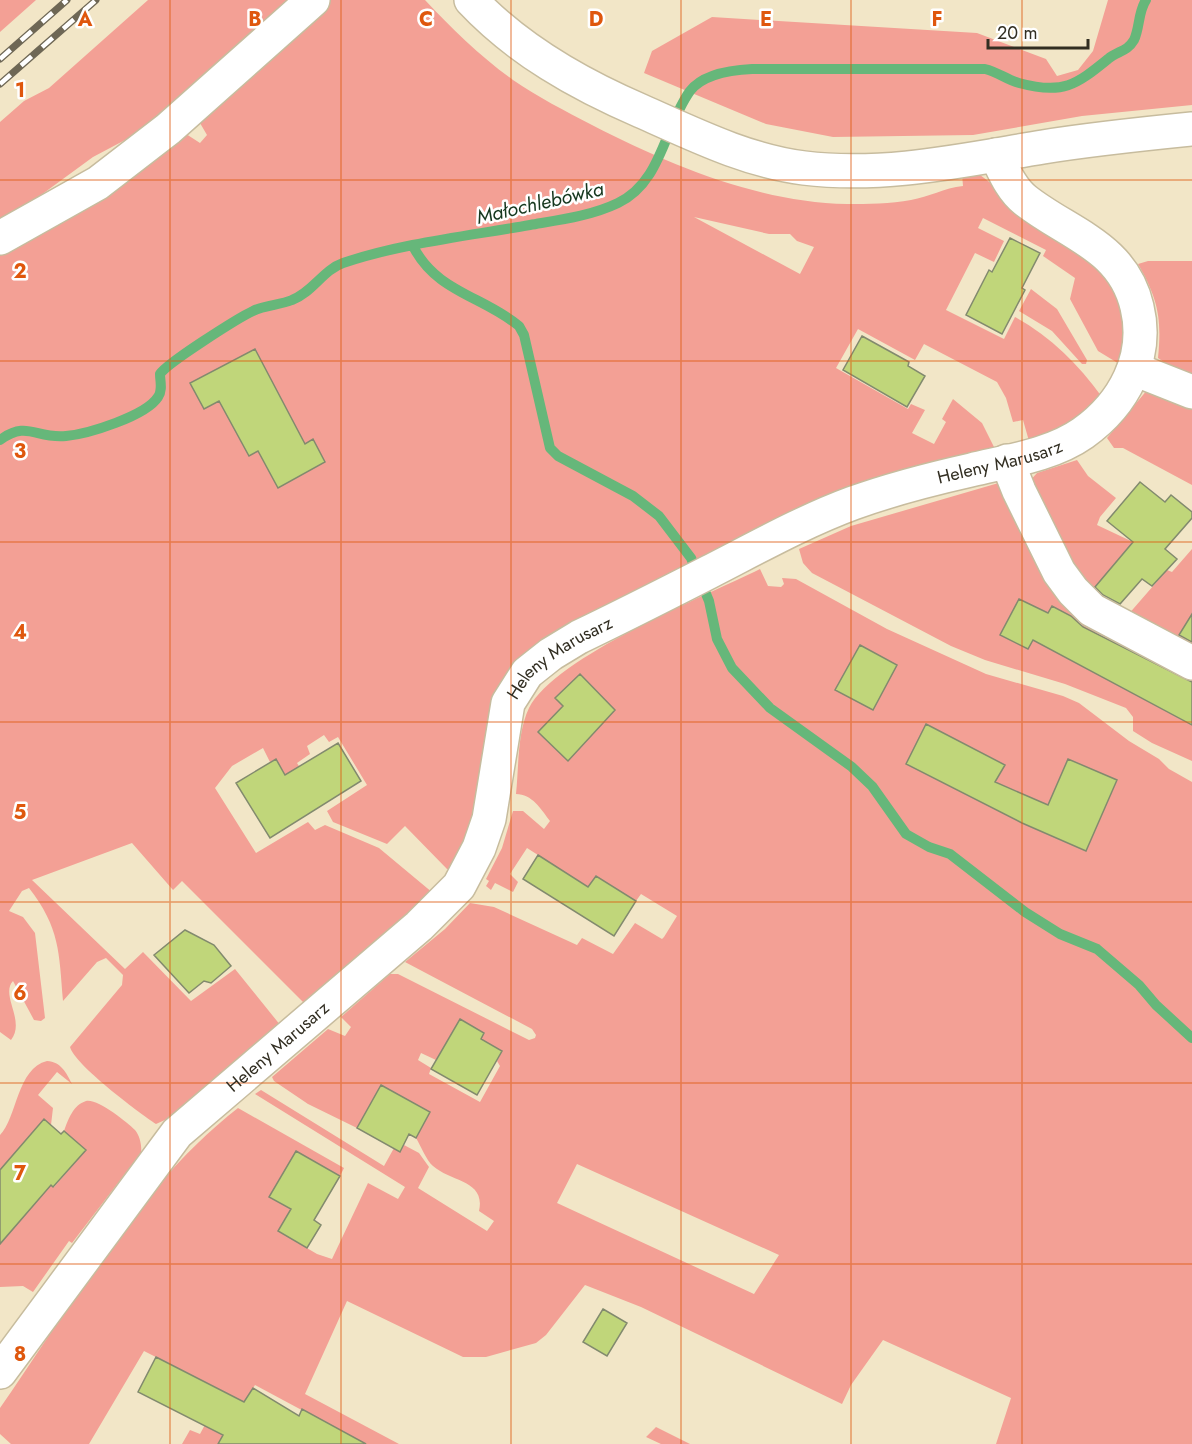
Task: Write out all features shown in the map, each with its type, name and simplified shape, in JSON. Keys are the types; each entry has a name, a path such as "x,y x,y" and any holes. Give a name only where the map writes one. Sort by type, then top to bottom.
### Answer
{"street":[{"path":"0,238 98,183 168,129 313,0"},
{"path":"471,0 538,57 628,106 711,142 802,168 850,172 896,170 1088,140 1192,129"},
{"name":"Heleny Marusarz","path":"0,1372 177,1133 419,926 459,886 479,848 489,819 508,703 527,673 579,638 753,548 850,504 904,485 1047,450 1082,434 1109,412 1123,393 1134,369 1139,349 1140,326 1129,283 1112,260 1087,237 1025,200 1008,181 996,155"},
{"path":"1134,369 1192,392"},
{"path":"1007,461 1019,491 1059,572 1073,591 1092,610 1192,663"}],"shaded area":[{"path":"0,0 36,0 0,32"},
{"path":"148,0 293,0 144,130 93,157 0,225 0,122 24,101 49,88"},
{"path":"330,0 425,0 478,52 532,92 622,140 715,179 747,189 813,202 863,204 918,199 963,186 962,174 980,175 1074,245 1118,291 1127,321 1121,365 1098,351 1070,299 1075,278 1043,256 1046,250 983,218 978,228 1004,241 994,262 975,253 946,310 1004,339 1015,317 1040,333 1063,352 1102,397 1070,425 1029,441 1023,420 1013,422 1006,398 997,382 924,344 915,360 858,329 836,368 908,409 911,404 925,410 912,433 934,444 946,422 942,419 953,399 982,423 995,449 525,656 474,822 452,869 447,869 405,826 387,844 333,822 327,811 367,785 338,737 329,742 324,735 307,746 310,754 297,763 302,771 288,780 276,759 270,762 263,748 232,766 215,788 256,853 308,822 315,830 325,825 379,848 433,893 305,1004 182,881 173,890 132,843 32,880 125,969 143,952 191,1001 235,969 281,1026 176,1115 156,1124 95,1076 74,1055 70,1047 122,985 123,975 106,958 97,962 63,1001 56,941 47,916 29,888 22,891 9,911 23,917 35,933 45,1018 41,1021 34,1020 13,981 9,993 15,1017 15,1033 11,1040 0,1032 0,251 183,132 200,143 207,135 200,123 201,117","holes":["694,217 769,234 790,234 797,241 814,247 800,274"]},
{"path":"1108,0 1192,0 1192,105 1082,116 973,135 833,137 766,124 644,73 652,51 712,17 977,33 1046,59 1057,76 1078,70 1093,51"},
{"path":"1148,261 1192,261 1192,381 1158,358 1157,309 1138,264"},
{"path":"1031,289 1057,309 1087,360 1086,364 1082,364 1052,331 1019,311"},
{"path":"1148,389 1192,403 1192,485 1123,448 1114,448 1107,438"},
{"path":"1077,460 1088,476 1116,498 1100,517 1097,525 1133,542 1094,589 1093,601 1027,484 1037,473"},
{"path":"1002,482 1055,577 1192,672 1192,761 1152,743 1133,731 1133,717 1126,708 1065,684 985,660 951,646 812,573 803,563 799,549 851,526"},
{"path":"1192,549 1192,657 1127,616 1167,570 1172,572"},
{"path":"760,569 768,586 781,587 784,584 782,578 796,579 887,629 986,674 1063,696 1079,703 1129,741 1159,759 1169,769 1192,782 1192,1444 996,1444 1011,1398 883,1340 851,1385 842,1404 641,1307 585,1285 546,1335 536,1343 486,1357 463,1357 347,1301 305,1394 399,1444 365,1444 255,1385 218,1444 182,1444 190,1430 200,1434 223,1391 144,1351 89,1444 11,1444 0,1434 0,1408 81,1288 108,1249 169,1173 202,1139 238,1108 344,1168 340,1176 296,1151 270,1197 291,1209 278,1231 317,1254 332,1259 368,1183 398,1199 405,1187 255,1094 261,1090 384,1166 394,1148 400,1152 404,1145 419,1153 429,1167 418,1188 487,1231 494,1221 479,1211 480,1201 477,1193 472,1187 433,1166 416,1138 430,1112 357,1128 308,1104 274,1081 272,1077 328,1029 345,1036 351,1027 341,1017 390,974 398,974 529,1040 535,1038 536,1035 532,1029 405,962 445,929 470,903 494,907 577,945 582,938 613,954 635,923 662,939 664,937 677,916 641,894 636,901 596,876 588,887 527,848 510,874 518,882 513,892 495,883 491,890 486,886 489,881 486,879 502,848 513,811 523,811 544,829 550,821 531,799 516,794 522,728 529,708 544,688 568,669 599,649 670,611","holes":["926,724 1005,765 984,803 906,764","1068,759 1117,780 1086,851 1022,823 1048,805","460,1019 484,1033 481,1039 502,1051 497,1061 500,1066 480,1102 429,1074 431,1068 418,1060 421,1053 436,1060","577,1164 779,1255 754,1294 557,1203"]},
{"path":"47,1061 59,1066 72,1084 57,1072 38,1095 53,1108 51,1185 54,1187 86,1150 64,1131 74,1109 86,1101 97,1103 131,1126 138,1135 141,1153 72,1243 69,1241 33,1292 23,1286 0,1287 0,1135 6,1127 29,1073 37,1065"},
{"path":"656,1427 690,1444 661,1444 646,1437"}],"building":[{"path":"1010,238 1040,253 1022,288 1025,290 1002,334 966,315 989,270 992,272"},
{"path":"862,336 909,362 908,366 925,376 907,407 843,370"},
{"path":"255,349 305,444 313,439 325,462 278,488 258,451 249,456 219,401 204,409 190,383"},
{"path":"1140,482 1165,502 1171,495 1192,512 1192,518 1165,549 1177,559 1152,586 1142,579 1120,604 1103,595 1095,587 1133,542 1107,521"},
{"path":"1019,599 1048,613 1052,606 1071,616 1083,627 1192,682 1192,725 1033,640 1028,649 1000,635"},
{"path":"1192,614 1192,642 1179,635"},
{"path":"860,645 897,665 873,710 835,690"},
{"path":"580,674 615,710 568,761 538,732 563,706 555,698"},
{"path":"926,724 1005,765 995,782 1048,805 1068,759 1117,780 1086,851 1022,823 906,764"},
{"path":"338,743 361,781 270,838 236,783 276,759 285,775"},
{"path":"538,855 588,887 596,876 636,901 614,936 523,879"},
{"path":"185,930 214,945 231,966 211,983 204,981 189,993 154,955"},
{"path":"460,1019 484,1033 481,1039 502,1051 477,1095 431,1069"},
{"path":"381,1085 430,1112 416,1138 409,1134 400,1152 357,1128"},
{"path":"44,1119 61,1134 64,1131 86,1150 53,1187 51,1185 0,1244 0,1170"},
{"path":"296,1151 340,1176 314,1220 321,1225 307,1248 278,1231 291,1209 269,1197"},
{"path":"603,1309 627,1323 607,1356 583,1342"},
{"path":"156,1357 244,1402 253,1388 299,1416 302,1409 366,1444 218,1444 223,1435 138,1392"}],"waterway":[{"name":"Małochlebówka","path":"0,440 18,431 55,436 76,435 116,423 142,411 160,394 160,374 175,360 253,311 287,302 306,292 336,266 343,263 412,245 575,217 618,203 633,194 644,182 661,153 681,105 696,85 710,77 752,69 985,69 1019,83 1058,88 1087,75 1131,44 1136,35 1146,0"},
{"path":"413,246 434,274 447,284 519,326 524,335 550,448 558,456 633,496 659,516 691,558 709,601 717,639 732,668 770,708 852,767 872,786 906,834 929,847 950,854 1025,912 1060,934 1097,949 1139,985 1156,1005 1192,1038"}],"railway":[{"path":"0,59 67,0"},
{"path":"0,84 96,0"}]}
